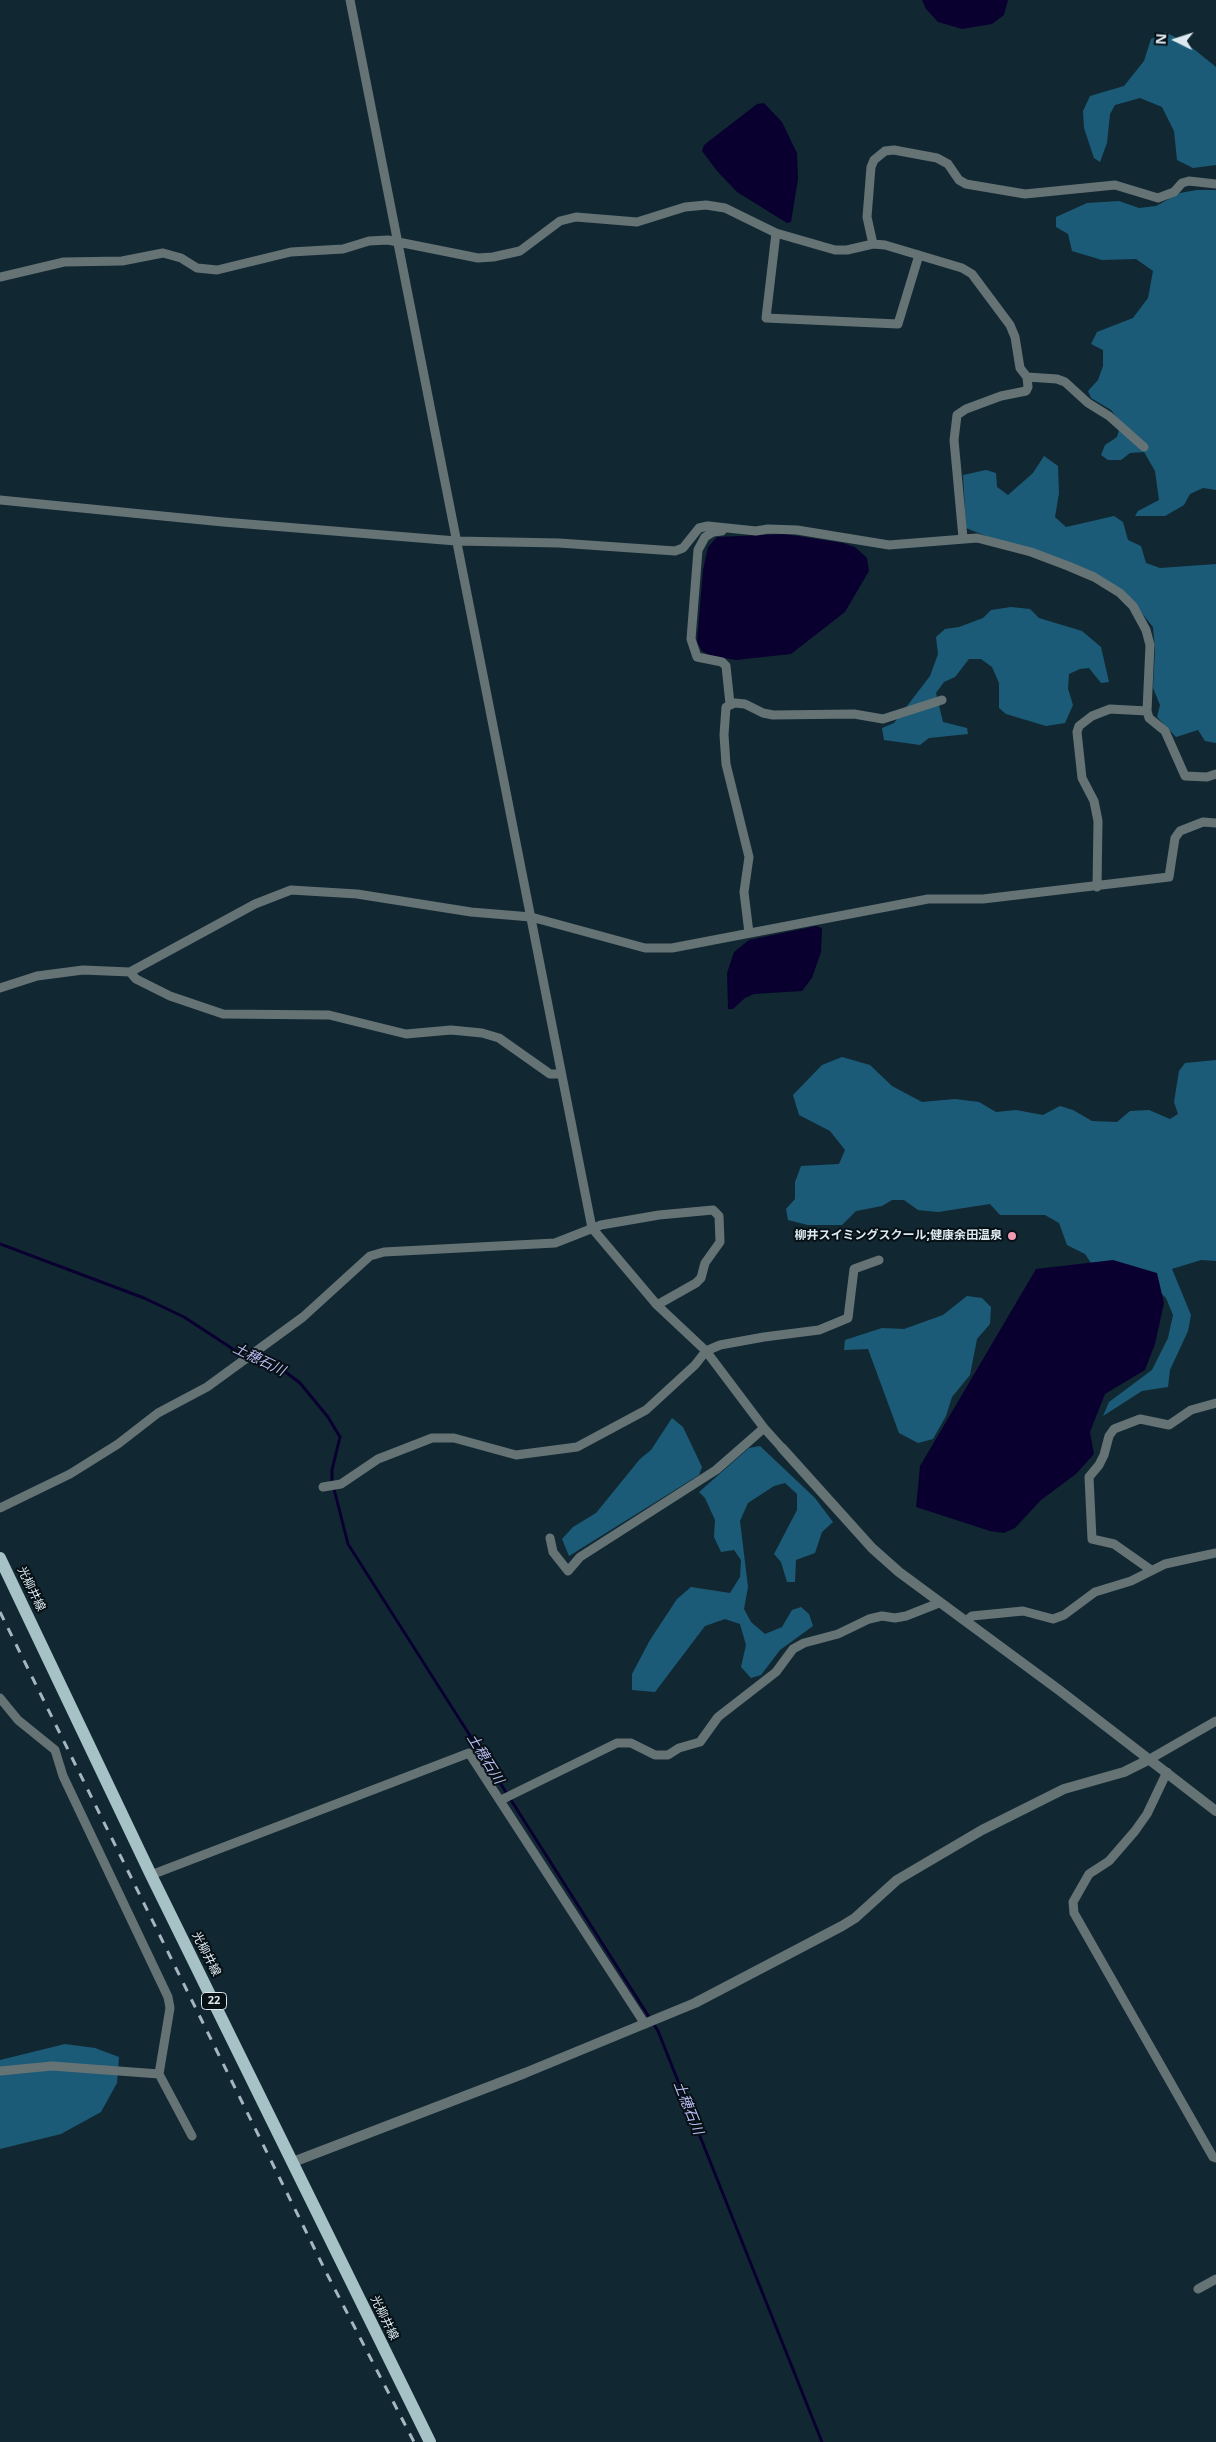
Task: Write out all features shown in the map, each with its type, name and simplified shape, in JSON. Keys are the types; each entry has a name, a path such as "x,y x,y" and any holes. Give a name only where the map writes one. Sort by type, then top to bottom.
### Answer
{"main road":[{"name":"光柳井線","path":"0,1558 151,1875 430,2442"}],"street":[{"path":"350,0 592,1228 657,1305 706,1351 764,1428 872,1548 899,1572 1150,1759 1216,1811"},
{"path":"873,244 867,217 871,167 874,160 885,151 894,150 937,158 948,164 959,180 966,184 1025,194 1116,185 1158,198 1174,192 1182,183 1189,181 1216,184"},
{"path":"0,278 64,262 122,262 163,253 173,255 205,271 216,270 292,252 343,249 369,241 388,240 478,258 493,257 520,251 560,221 576,218 637,222 685,207 706,205 725,208 776,233 835,250 847,250 873,244 919,255 962,268 972,274 1010,325 1015,337 1020,368 1027,377 1028,387 1026,391 1001,396 966,409 957,415 954,440 962,538"},
{"path":"776,233 766,318 898,324 919,255"},
{"path":"1027,377 1057,379 1065,382 1088,403 1109,416 1144,447"},
{"path":"0,500 222,522 456,540 675,551 683,548 700,528 708,526 756,531 768,529 796,530 889,545 977,538 1032,552 1094,577 1120,593 1133,606 1141,619 1150,645 1147,711 1149,718 1164,731 1185,776 1208,777 1216,774"},
{"path":"728,528 724,532 713,532 705,537 698,550 692,639 697,656 722,662 726,666 730,704 724,714 726,764 748,845 749,857 744,892 749,933"},
{"path":"730,704 746,704 763,713 773,715 854,714 883,719 942,700"},
{"path":"1096,887 1098,821 1094,802 1082,778 1077,732 1079,726 1092,716 1110,709 1147,711"},
{"path":"0,988 37,976 55,973 83,970 130,972 255,904 290,890 357,894 471,912 531,917 657,949 928,899 969,900 1096,887 1169,877 1175,838 1180,831 1203,822 1216,823"},
{"path":"130,972 136,980 170,996 223,1014 329,1015 406,1034 451,1030 482,1032 499,1038 550,1074 561,1074"},
{"path":"0,1508 70,1474 118,1444 158,1413 207,1387 303,1317 370,1256 395,1250 555,1243 592,1228 658,1215 713,1210 719,1216 721,1228 718,1248 705,1263 701,1278 696,1283 657,1305"},
{"path":"328,1486 346,1481 378,1459 432,1438 444,1436 516,1456 577,1446 646,1410 695,1365 706,1351 720,1346 764,1337 820,1330 848,1318 854,1269 879,1260"},
{"path":"1151,1570 1114,1544 1092,1539 1089,1476 1099,1465 1109,1436 1114,1429 1140,1419 1169,1425 1190,1410 1216,1403"},
{"path":"550,1538 553,1552 568,1571 580,1557 716,1470 764,1428"},
{"path":"966,1621 972,1616 1023,1611 1053,1619 1064,1615 1095,1592 1130,1581 1151,1570 1186,1558 1216,1553"},
{"path":"506,1797 617,1743 631,1743 655,1755 668,1755 679,1748 700,1742 718,1717 776,1672 793,1650 804,1643 838,1634 869,1619 882,1616 895,1618 906,1616 939,1602"},
{"path":"0,1698 18,1720 55,1750 63,1776 168,1997 170,2008 159,2074 192,2136"},
{"path":"293,2162 443,2105 695,2003 842,1926 855,1918 897,1880 1017,1811 1064,1789 1124,1772 1216,1721"},
{"path":"151,1875 469,1753 506,1797 645,2024"},
{"path":"1167,1772 1147,1814 1135,1831 1109,1861 1089,1874 1084,1881 1073,1902 1074,1913 1213,2157 1216,2158"},
{"path":"0,2071 52,2066 159,2074"},
{"path":"1198,2289 1216,2279"}],"shaded area":[{"path":"922,0 1008,0 1004,15 992,24 962,29 938,22 926,9"},
{"path":"1165,32 1185,42 1216,67 1216,165 1193,168 1177,160 1174,131 1162,107 1140,98 1115,105 1110,114 1107,143 1100,162 1094,158 1084,128 1083,111 1090,96 1124,86 1144,61 1151,39"},
{"path":"764,103 782,122 797,153 798,179 791,222 787,223 737,192 717,171 702,151 704,145 757,104"},
{"path":"1197,190 1216,190 1216,490 1203,488 1190,494 1184,505 1165,516 1135,516 1138,511 1159,500 1155,471 1144,452 1130,453 1121,460 1108,460 1101,455 1105,445 1117,437 1121,423 1111,410 1091,398 1088,391 1098,380 1103,366 1103,350 1091,344 1097,332 1133,318 1148,298 1153,271 1136,259 1102,260 1072,251 1068,234 1056,227 1056,217 1087,203 1119,201 1139,208 1156,206 1180,193"},
{"path":"1044,456 1058,466 1059,493 1055,517 1066,527 1114,516 1123,522 1128,540 1141,546 1146,563 1160,568 1216,564 1216,743 1205,741 1198,730 1176,737 1157,717 1160,705 1153,688 1155,650 1153,627 1124,591 966,528 963,475 986,470 996,473 997,487 1008,495 1033,473"},
{"path":"785,534 843,543 855,547 867,558 869,571 845,612 791,654 736,660 711,656 702,651 697,642 703,570 708,547 717,537"},
{"path":"1011,607 1030,609 1039,618 1082,631 1101,647 1109,682 1101,683 1089,668 1080,669 1069,674 1068,689 1073,705 1065,723 1046,726 1006,714 999,708 999,683 992,667 981,659 969,659 955,677 944,682 936,693 943,722 967,728 968,734 929,738 920,745 884,740 882,728 894,723 930,676 938,654 936,637 945,629 959,627 983,618 991,610"},
{"path":"816,926 822,928 821,952 812,978 802,991 754,994 745,998 733,1009 728,1009 727,973 734,952 749,940"},
{"path":"842,1057 870,1065 892,1086 922,1102 955,1099 979,1102 996,1112 1016,1110 1043,1115 1060,1106 1073,1110 1092,1121 1117,1122 1130,1111 1149,1110 1170,1119 1178,1114 1174,1102 1179,1071 1185,1063 1216,1060 1216,1261 1201,1260 1172,1269 1191,1315 1188,1331 1170,1370 1168,1387 1142,1391 1103,1416 1109,1402 1152,1370 1168,1338 1173,1315 1166,1298 1145,1277 1097,1272 1085,1254 1067,1245 1059,1223 1045,1215 1000,1215 990,1204 938,1212 918,1210 904,1200 892,1200 882,1206 856,1211 842,1225 808,1225 788,1220 786,1209 795,1199 795,1182 801,1166 839,1164 845,1150 830,1131 799,1115 793,1095 822,1065"},
{"path":"1113,1260 1157,1273 1164,1303 1155,1344 1145,1370 1105,1394 1090,1432 1094,1454 1076,1474 1041,1500 1015,1528 1004,1533 990,1531 916,1507 920,1466 1036,1269"},
{"path":"967,1296 982,1298 991,1307 990,1324 977,1339 970,1375 952,1397 946,1416 933,1439 918,1443 899,1433 868,1349 844,1350 845,1340 882,1328 904,1329 943,1315"},
{"path":"672,1418 683,1427 702,1467 699,1475 569,1556 562,1539 573,1527 596,1513 640,1459 651,1450"},
{"path":"760,1446 815,1498 833,1522 822,1532 815,1553 796,1560 795,1582 787,1582 781,1562 774,1554 797,1510 797,1494 785,1483 774,1486 748,1503 740,1521 748,1587 744,1609 751,1622 765,1634 782,1627 792,1610 801,1607 809,1614 813,1626 780,1650 761,1675 751,1678 741,1667 746,1645 740,1624 725,1619 705,1626 655,1692 632,1690 632,1674 650,1640 677,1599 691,1587 730,1593 740,1577 741,1560 734,1550 721,1552 714,1537 715,1520 705,1498 699,1492 749,1448"},
{"path":"65,2044 95,2048 119,2057 117,2083 101,2112 61,2134 0,2149 0,2060"}],"waterway":[{"name":"土穂石川","path":"0,1244 144,1298 184,1317 236,1351 283,1370 300,1383 328,1417 340,1437 332,1470 332,1481 348,1544 658,2031 822,2442"}],"railway":[{"path":"0,1612 327,2274 414,2442"}],"place":[{"name":"柳井スイミングスクール;健康余田温泉","path":"1012,1236"}]}
